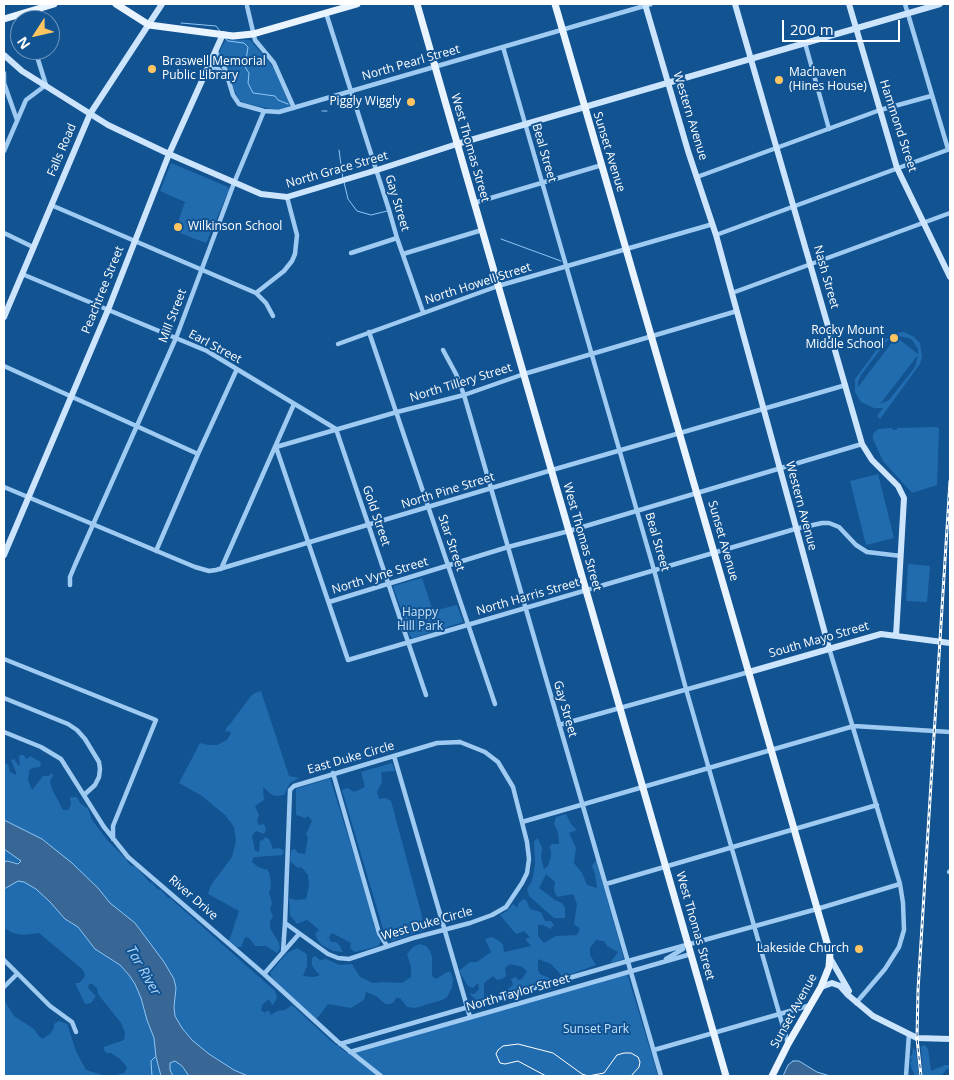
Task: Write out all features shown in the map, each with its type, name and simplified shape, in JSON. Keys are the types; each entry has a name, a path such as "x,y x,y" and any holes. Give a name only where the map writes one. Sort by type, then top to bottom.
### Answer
{"main road":[{"path":"4,19 25,15 54,4"},
{"path":"116,4 148,25 245,36 357,4"},
{"name":"West Thomas Street","path":"418,4 726,1076"},
{"name":"Sunset Avenue","path":"555,4 830,958 822,987 788,1044 772,1076"}],"street":[{"name":"Falls Road","path":"4,317 90,114 162,4"},
{"name":"Gay Street","path":"328,4 328,12 351,91 397,238 423,312"},
{"name":"North Pearl Street","path":"227,77 233,95 239,104 264,111 279,112 647,4"},
{"name":"Western Avenue","path":"647,4 667,83 713,224 829,648 900,884 905,919 903,938 895,955 855,1001"},
{"name":"Nash Street","path":"735,4 862,444 868,455 898,486 903,494 905,503 896,636"},
{"name":"Hammond Street","path":"849,4 897,168 950,277"},
{"path":"716,235 949,149 931,96 905,4"},
{"name":"North Grace Street","path":"4,55 22,71 108,125 261,194 273,197 287,197 457,144 940,4"},
{"path":"247,6 255,40 274,63 294,108"},
{"name":"Peachtree Street","path":"4,555 108,310 169,154 223,34"},
{"path":"805,43 829,129"},
{"name":"Beal Street","path":"503,47 788,1044"},
{"path":"216,52 227,77"},
{"path":"4,151 26,100 46,85 38,60"},
{"path":"208,69 218,68 227,77"},
{"path":"4,73 6,99 17,120"},
{"path":"697,177 880,110 931,96"},
{"name":"Mill Street","path":"70,585 70,577 176,338 234,183 264,111"},
{"path":"474,203 602,165"},
{"path":"256,293 284,270 295,254 297,235 287,197"},
{"path":"51,205 256,293 266,303 273,316"},
{"path":"732,293 950,213"},
{"name":"North Howell Street","path":"338,344 498,286 713,224"},
{"path":"403,254 482,230"},
{"path":"4,232 33,247"},
{"path":"351,253 397,238"},
{"name":"Earl Street","path":"22,274 207,351 336,429"},
{"name":"North Tillery Street","path":"276,447 464,395 524,374 737,311"},
{"name":"Star Street","path":"369,332 495,704"},
{"name":"Gay Street","path":"443,350 456,374 464,395 661,1076"},
{"path":"4,366 198,454"},
{"path":"156,551 237,369"},
{"name":"North Pine Street","path":"4,487 202,570 209,571 846,385"},
{"path":"221,569 294,404"},
{"name":"Gold Street","path":"336,429 426,695"},
{"name":"North Vyne Street","path":"329,602 508,547 569,531 862,444"},
{"path":"276,447 329,602"},
{"name":"North Harris Street","path":"329,602 348,660 795,529 829,523 839,527 862,549 875,554 901,556"},
{"name":"South Mayo Street","path":"749,672 881,634 950,643"},
{"path":"4,659 156,720 113,826 114,840"},
{"path":"559,725 749,672"},
{"path":"4,698 68,724 85,739 99,762 100,769 95,785 84,794"},
{"path":"522,822 854,726 950,732"},
{"name":"River Drive","path":"4,732 40,746 56,755 114,840 135,862 264,974 340,1044 381,1076"},
{"name":"East Duke Circle","path":"285,923 290,790 294,786 437,743 460,742 485,752 498,762 513,787 522,822"},
{"path":"394,756 470,1017"},
{"path":"333,773 380,933 387,946"},
{"path":"606,884 877,805"},
{"name":"West Duke Circle","path":"299,934 328,954 338,958 349,959 445,929 470,924 492,915 506,907 527,873 529,859 528,842 522,822"},
{"path":"340,1044 628,961 689,948 754,926 900,884"},
{"path":"264,974 299,934 285,923"},
{"path":"283,952 285,923"},
{"name":"North Taylor Street","path":"350,1052 654,964 679,950 689,948"},
{"path":"830,958 855,1001"},
{"path":"4,960 58,1012 72,1022 76,1032"},
{"path":"4,987 17,974"},
{"path":"822,987 828,984 836,984 873,1016 917,1038 950,1039"},
{"path":"654,1050 811,1005"},
{"path":"906,1076 908,1034"}],"green space":[{"path":"226,39 250,40 274,68 290,104 289,107 275,110 239,100 218,55"},
{"path":"171,163 228,187 229,190 206,243 175,231 185,202 160,191"},
{"path":"904,332 914,337 920,343 922,357 920,364 880,419 877,416 883,408 874,408 861,402 855,392 855,379 883,341 897,333","holes":["898,336 912,340 918,349 918,354 896,337 858,387 861,375 887,341","918,355 915,367 889,400 880,404"]},
{"path":"937,427 939,429 937,485 912,493 883,461 873,439 873,434 878,429 892,428 897,430 897,428"},
{"path":"878,474 894,538 866,545 850,481"},
{"path":"908,564 930,566 927,602 906,601"},
{"name":"Happy Hill Park","path":"422,578 433,611 457,605 463,622 413,638 410,636 393,586"},
{"path":"261,691 289,776 299,778 290,783 284,795 272,795 263,787 264,800 255,806 259,815 257,821 259,825 264,824 266,830 264,834 256,831 252,836 255,851 259,852 260,840 262,841 265,837 269,839 273,849 279,848 284,851 282,855 253,858 252,862 258,867 268,870 270,876 271,886 269,893 272,903 270,909 273,917 270,921 270,928 279,943 280,948 277,953 266,946 255,946 249,938 245,937 241,947 237,947 229,941 239,911 208,894 211,885 232,857 236,841 234,827 226,816 202,796 179,783 200,743 217,745 227,740 231,733 229,731 226,732 226,728 250,697"},
{"name":"Sunset Park","path":"20,755 27,759 30,756 41,762 40,767 32,768 29,771 28,780 32,790 43,776 49,776 52,773 50,782 52,789 63,810 68,810 71,805 71,797 77,797 80,803 88,809 92,820 108,841 130,865 136,867 150,883 152,882 158,890 160,889 275,991 277,998 273,1005 269,999 262,1005 261,1010 265,1013 269,1011 271,1015 277,1011 285,1010 292,1005 332,1042 349,1054 627,973 658,1076 248,1076 234,1070 199,1047 182,1028 175,1016 176,988 174,979 164,962 135,923 110,903 98,888 72,863 42,839 4,820 4,763 8,764 10,772 16,775 11,760 14,759 19,766"},
{"path":"392,763 395,771 381,772 382,782 377,792 379,799 386,798 391,801 422,916 422,931 392,941 388,939 384,932 342,790 347,788 354,792 365,787 361,772"},
{"path":"330,778 374,920 373,923 381,942 378,946 355,952 350,948 351,943 332,933 329,937 331,942 336,942 343,952 333,951 322,945 315,934 319,930 307,920 297,924 290,915 289,898 295,900 306,899 309,886 308,875 303,869 298,868 290,861 291,850 295,849 298,853 305,854 308,838 306,834 312,821 308,816 305,818 296,815 296,789"},
{"path":"566,814 571,824 577,830 569,833 576,848 574,863 582,873 587,885 597,888 592,866 596,860 624,959 610,963 618,952 607,946 604,941 596,940 590,948 590,955 596,965 563,977 551,964 538,959 540,974 554,980 507,993 508,989 513,985 511,979 516,977 518,980 522,979 527,971 522,967 510,964 505,968 506,976 502,979 497,980 493,976 484,983 484,998 477,1001 469,993 474,994 479,989 478,983 473,988 468,986 459,971 470,962 477,962 491,952 485,939 492,937 499,941 503,945 504,952 531,946 525,939 530,937 524,931 516,934 500,915 513,904 518,908 518,904 523,899 526,900 530,909 541,912 545,921 551,921 554,925 550,929 543,925 538,925 538,936 544,943 556,936 577,935 580,929 574,924 577,904 573,894 557,897 554,890 555,882 546,874 539,888 562,903 565,908 565,918 554,918 529,896 527,889 532,881 535,865 534,841 538,838 542,848 541,858 544,869 548,866 551,857 549,847 552,844 559,844 558,832 554,824 556,817"},
{"path":"4,849 21,860 19,863 4,862"},
{"path":"18,881 24,882 36,889 65,919 78,927 95,949 120,965 129,975 141,998 154,1038 161,1076 112,1076 124,1073 127,1069 120,1059 111,1053 107,1053 104,1047 124,1040 125,1033 121,1023 98,994 97,988 89,984 88,988 96,996 91,1003 85,1004 75,983 79,983 84,978 85,974 82,969 39,933 23,935 13,933 4,928 4,889"},
{"path":"420,944 426,946 430,951 432,957 432,976 436,979 449,971 453,979 452,988 447,997 415,1008 407,1007 400,998 396,998 390,1004 385,1004 376,996 366,992 364,1000 351,1008 328,1004 316,1020 272,978 270,973 287,953 297,948 307,954 307,966 303,976 314,977 320,975 312,965 312,958 315,956 320,960 326,959 340,965 352,964 360,977 373,983 402,983 411,977 411,967 407,954 413,947"},
{"path":"4,1000 14,1016 34,1029 42,1039 50,1034 54,1024 59,1021 67,1024 76,1051 86,1070 106,1076 4,1076"},
{"path":"925,1045 928,1049 931,1071 945,1065 950,1065 950,1069 947,1069 942,1075 923,1076 921,1046"},
{"path":"913,1048 916,1051 919,1076 915,1076 911,1067 910,1056 912,1055"},
{"path":"172,1061 179,1063 189,1076 173,1076 170,1070 170,1063"}],"water":[{"name":"Tar River","path":"4,820 42,839 72,863 98,888 110,903 135,923 164,962 174,979 176,988 175,1016 182,1028 192,1040 209,1054 234,1070 248,1076 189,1076 182,1066 175,1061 170,1063 170,1070 173,1076 161,1076 154,1038 141,998 129,975 120,965 95,949 78,927 65,919 36,889 24,882 18,881 4,889 4,862 18,864 21,861 4,849"},
{"path":"793,1061 799,1061 817,1072 830,1076 783,1076 788,1065"}],"waterway":[{"path":"181,23 216,26 220,31"},
{"path":"225,38 228,41 244,43 248,47 245,67 249,73 248,83 253,93 275,96 278,100 288,104"},
{"path":"322,111 327,111"},
{"path":"339,150 343,179"},
{"path":"344,182 348,199 357,211 371,215 387,211"},
{"path":"501,239 561,261"},
{"path":"152,1076 151,1061 155,1057"}],"tram line":[{"path":"546,1076 518,1061 505,1064 500,1063 496,1054 503,1046 518,1044 553,1053 582,1074 588,1076 604,1073 617,1055 631,1053 638,1057 640,1062 639,1067 631,1076"}],"railway":[{"path":"921,1076 917,1038 918,990 950,481"}],"place":[{"name":"Braswell Memorial Public Library","path":"152,69"},
{"name":"Machaven (Hines House)","path":"779,80"},
{"name":"Piggly Wiggly","path":"411,102"},
{"name":"Wilkinson School","path":"178,227"},
{"name":"Rocky Mount Middle School","path":"894,338"},
{"name":"Lakeside Church","path":"859,949"}]}
